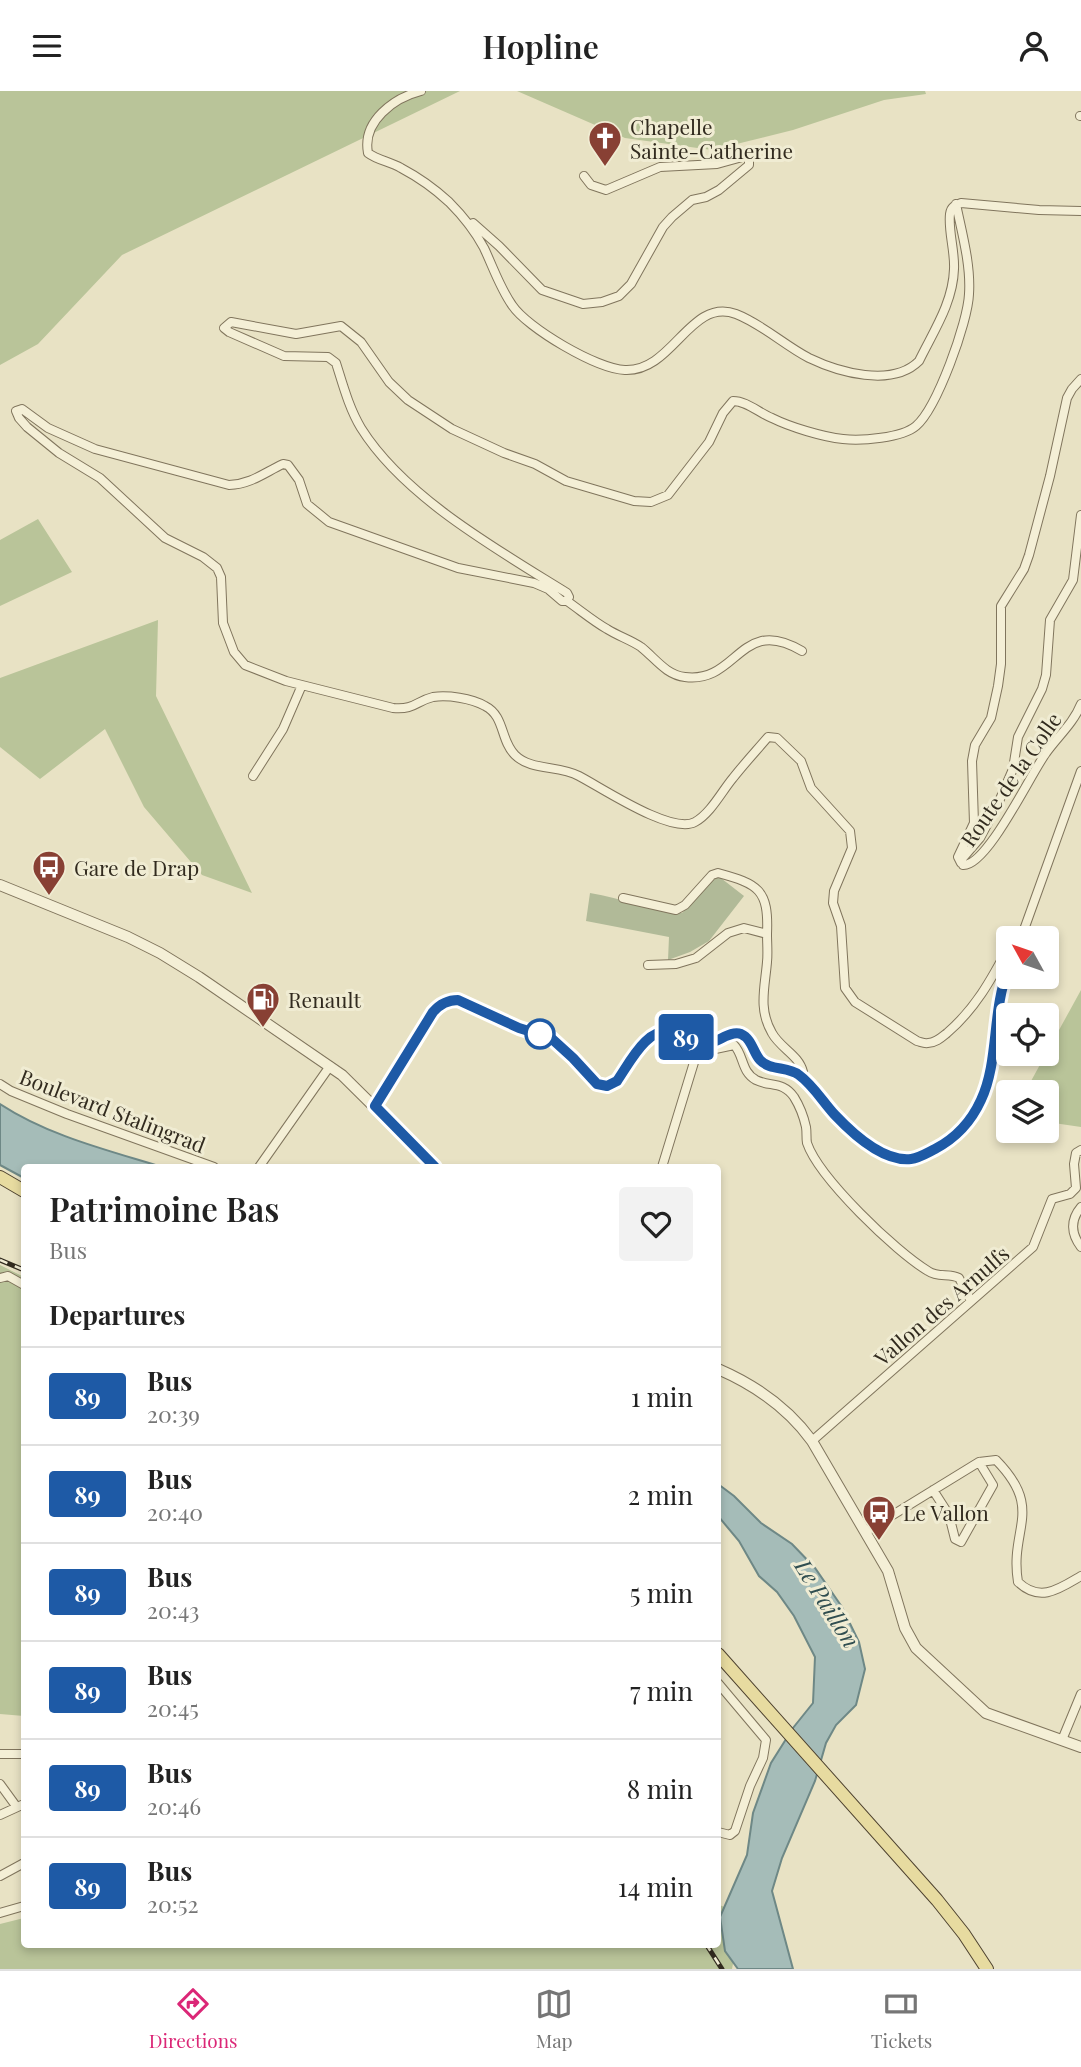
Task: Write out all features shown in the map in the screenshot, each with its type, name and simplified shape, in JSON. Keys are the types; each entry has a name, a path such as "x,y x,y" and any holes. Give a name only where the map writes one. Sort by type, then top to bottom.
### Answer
{"main road":[{"path":"0,1177 21,1189"},
{"path":"0,1184 21,1195"},
{"path":"721,1658 768,1715"},
{"path":"721,1664 964,1934 987,1969"},
{"path":"912,1876 982,1969"}],"street":[{"path":"421,91 398,99 382,112 370,132 366,149 368,153 401,168 448,201 469,225 482,246 513,307 550,337 602,365 624,370 644,368 663,356 707,315 719,311 736,314 810,358 847,372 877,376 901,373 919,361 953,288 950,213 959,204 1081,211"},
{"path":"469,225 473,223 499,246 542,290 583,304 601,302 619,296 631,284 663,227 672,217 692,201 706,197 732,180 749,165 749,159 746,156 717,164 660,167 607,190 591,185 584,176"},
{"path":"567,601 567,593 475,533 402,479 377,451 361,427 346,395 336,363 332,359 284,356 229,332 224,328 226,325 231,322 296,334 341,326 346,328 361,342 389,382 408,400 452,429 535,464 566,481 613,496 652,502 664,498 671,491 709,442 723,412 733,401 740,401 774,419 843,439 877,438 914,428 940,388 970,295 959,204"},
{"path":"961,863 958,857 974,823 972,761 976,741 991,718 998,686 1001,606 1024,569 1029,555 1053,466 1067,398 1081,379"},
{"path":"802,651 771,638 755,642 716,671 686,677 672,673 641,647 607,629 567,601 562,601 548,589 534,583 458,568 329,522 307,504 299,480 288,465 283,464 265,476 243,484 229,485 95,449 48,428 22,409 16,411 27,427 59,453 100,478 165,538 203,557 217,568 221,577 223,623 234,652 245,665 302,685 393,708 407,709 436,697 477,702 486,706 499,719 509,748 523,761 572,772 598,788 658,817 684,825 695,822 708,810 768,737 778,738 801,761 811,788 850,831 852,848 834,891 834,903 841,926 845,988 855,1002 917,1041 929,1044 957,1024 976,1004 996,973"},
{"name":"Route de la Colle","path":"1081,515 1073,580 1050,620 1046,675 1042,689 1018,737 1013,769 997,806 980,838 961,863 967,866 982,853 1045,754 1071,725 1081,704"},
{"path":"253,776 283,729 302,685"},
{"path":"1026,926 1081,771"},
{"path":"623,898 676,910 685,905 712,875 718,873 755,885 764,902 767,934 767,964 762,995 766,1020 780,1044 801,1065 801,1076"},
{"path":"3,889 128,936 160,953 330,1066 375,1106 432,1164"},
{"path":"648,965 676,964 695,958 728,933 744,928 767,934"},
{"path":"699,1046 711,1044 731,1034 740,1034 749,1041 764,1063 801,1076 845,1125 877,1150 899,1159 919,1158 946,1144 973,1115 987,1085 1003,989"},
{"path":"375,1106 433,1012 450,1000 458,1000 519,1028 551,1038 602,1086 612,1085 617,1081 641,1046 657,1034 675,1031 706,1051 734,1045 746,1071 757,1081 779,1084 793,1096 806,1129 806,1142 822,1169 871,1224 899,1250 930,1273 959,1278 971,1301"},
{"path":"663,1164 699,1046"},
{"path":"262,1164 330,1066"},
{"name":"Boulevard Stalingrad","path":"0,1084 67,1114 206,1164"},
{"name":"Vallon des Arnulfs","path":"813,1441 1033,1247 1052,1199 1070,1194 1076,1188 1074,1164 1076,1153 1081,1150"},
{"path":"1081,1207 1077,1211 1072,1228 1081,1247"},
{"path":"0,1278 8,1276 21,1283"},
{"path":"721,1371 770,1399 801,1426 813,1441 888,1571 909,1638 923,1656 986,1713 1081,1747"},
{"path":"865,1532 979,1462 996,1460 1006,1469 1022,1500 1023,1518 1016,1557 1018,1582 1027,1590 1043,1593 1054,1591 1081,1576"},
{"path":"933,1490 949,1515 956,1539 961,1542 993,1485 979,1462"},
{"path":"721,1687 764,1736 767,1747 735,1831 730,1835 721,1833"},
{"path":"1062,1740 1081,1694"},
{"path":"0,1754 21,1754"},
{"path":"0,1784 21,1805 0,1815"},
{"path":"0,1876 21,1865"},
{"path":"0,1913 21,1907"}],"green space":[{"path":"0,91 460,91 122,255 38,344 0,365"},
{"path":"517,91 925,91 926,94 884,100 793,130 712,150 625,138"},
{"path":"38,519 72,572 0,606 0,540"},
{"path":"158,620 156,696 252,893 202,875 144,807 105,729 40,779 0,747 0,678"},
{"path":"717,875 744,896 709,941 668,960 669,937 586,921 590,893 682,913"},
{"path":"1081,990 1081,1127 1059,1124 1059,1080 1032,1080 1039,1066 1059,1066 1059,1030"},
{"path":"0,1265 21,1276 21,1716 0,1714"},
{"path":"721,1906 742,1916 732,1969 0,1969 0,1924 21,1919 21,1948 721,1948"}],"water":[{"path":"0,1104 58,1134 152,1164 21,1164 21,1176 0,1165"},
{"name":"Le Paillon","path":"721,1486 761,1523 792,1544 815,1568 842,1607 859,1642 865,1669 856,1705 836,1725 826,1743 815,1781 782,1858 772,1891 793,1969 738,1969 725,1951 721,1924 721,1915 747,1855 753,1813 771,1763 813,1703 815,1657 794,1616 777,1592 759,1576 739,1541 721,1520"}],"railway":[{"path":"0,1260 21,1269"},
{"path":"709,1948 722,1969"}],"bus line":[{"name":"89","path":"432,1164 375,1106 433,1012 450,1000 458,1000 519,1028 551,1038 602,1086 612,1085 617,1081 641,1046 657,1034 675,1031 700,1043 711,1044 731,1034 740,1034 749,1041 764,1063 801,1076 834,1114 859,1137 877,1150 908,1160 919,1158 957,1135 982,1099 987,1085 1002,989"}],"place":[{"name":"Chapelle Sainte-Catherine","path":"605,168"},
{"name":"Gare de Drap","path":"49,897"},
{"name":"Renault","path":"263,1029"},
{"name":"Le Vallon","path":"879,1542"}]}
